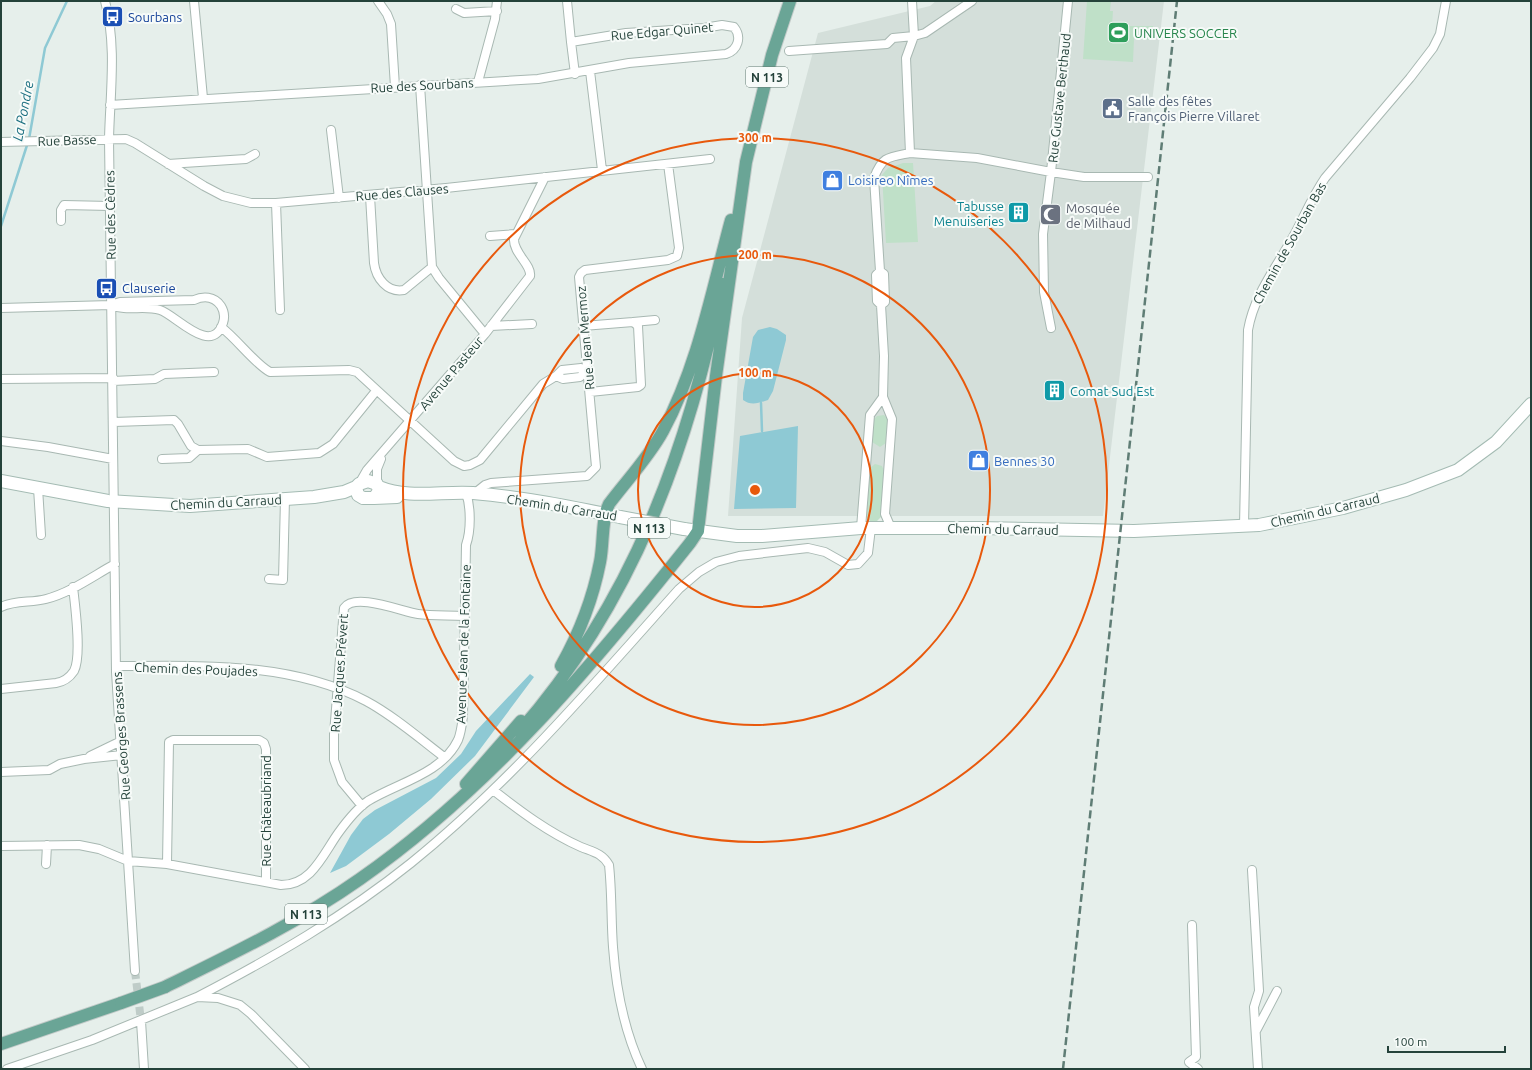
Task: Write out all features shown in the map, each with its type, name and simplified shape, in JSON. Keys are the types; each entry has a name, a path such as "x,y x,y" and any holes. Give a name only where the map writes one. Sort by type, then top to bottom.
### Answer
{"main road":[{"name":"N 113","path":"748,153 749,132 759,81 782,1"},
{"name":"N 113","path":"1,1044 165,987 290,925 360,880 433,821 491,765 546,699 598,622 649,529 689,418 719,296 748,153 772,55 790,1"},
{"path":"433,821 522,721 558,672 565,658 587,610 595,584 604,538 604,514 609,504 655,444 681,395 707,313 744,175"},
{"path":"433,821 497,766 570,688 657,585 698,531 716,376 744,175"}],"street":[{"name":"Rue des Cèdres","path":"105,1 110,32 112,63 109,139 114,422 113,501"},
{"path":"194,1 203,98"},
{"path":"378,1 387,14 391,24 394,87"},
{"path":"478,82 497,11 497,1"},
{"path":"568,1 575,74"},
{"path":"910,153 906,58 914,36 912,1"},
{"path":"789,51 887,44 893,38 914,36 925,33 972,1"},
{"name":"Rue Gustave Berthaud","path":"883,397 884,356 881,306 877,301 876,276 880,271 874,178 878,165 891,156 910,153 977,158 1051,172 1068,1"},
{"name":"Chemin de Sourban Bas","path":"1244,526 1248,330 1251,313 1262,290 1294,236 1314,193 1410,78 1433,48 1440,34 1446,1"},
{"path":"456,9 464,13 497,11"},
{"name":"Rue Edgar Quinet","path":"571,42 626,32 704,28 727,24 734,27 738,34 738,41 732,52"},
{"name":"Rue des Sourbans","path":"110,105 203,98 538,79 575,74 629,63 694,58 732,52"},
{"path":"590,71 602,170"},
{"path":"370,196 374,264 376,272 381,281 391,288 404,290 432,267 420,86"},
{"path":"331,130 339,198"},
{"name":"Rue des Clauses","path":"109,139 129,140 223,196 251,203 276,203 370,196 710,159"},
{"name":"Rue Basse","path":"1,142 109,139"},
{"path":"168,164 246,159 255,154"},
{"name":"Rue Jean Mermoz","path":"471,493 491,483 580,477 592,473 596,464 590,392 586,372 579,277 582,271 671,260 679,254 668,164"},
{"path":"1051,328 1044,292 1042,234 1051,172 1084,177 1148,177"},
{"path":"485,334 531,275 514,247 515,234 545,177"},
{"path":"276,203 280,310"},
{"path":"61,221 61,210 64,205 110,206"},
{"path":"490,236 515,234"},
{"name":"Avenue Pasteur","path":"358,485 362,476 485,334 439,278 432,267"},
{"path":"1,308 111,305 120,302 194,300 199,298 210,298 220,304 224,315 221,327 216,333 208,336 200,336 193,332 188,326 161,310 121,309 111,305"},
{"path":"583,326 655,320"},
{"path":"590,392 638,387 641,385 638,326 633,322"},
{"path":"491,326 532,324"},
{"path":"221,327 237,339 261,366 270,372 353,371 361,375 376,391 454,461 464,466 480,460 541,386 555,377 562,370 580,368 586,372"},
{"path":"1,379 155,379 164,374 214,372"},
{"path":"114,422 174,420 191,446 198,450 248,449 267,457 319,453 333,444 376,391"},
{"path":"883,397 892,419 885,514 891,528"},
{"path":"7,1069 92,1040 197,997 273,956 364,899 411,864 492,790 555,727 679,589 699,572 728,558 803,548 820,550 848,565 858,564 868,553 866,528 870,415 883,397"},
{"name":"Chemin du Carraud","path":"1,481 113,501 190,506 373,492 471,493 534,501 684,529 737,536 762,536 866,528 1134,531 1244,526 1343,508 1406,490 1458,470 1496,442 1531,404"},
{"path":"1,441 48,447 113,459"},
{"path":"162,459 189,458 198,450"},
{"name":"Avenue Pasteur","path":"373,492 377,469 385,451"},
{"name":"Chemin du Carraud","path":"314,497 344,492 368,480 373,492"},
{"path":"358,485 358,496 373,492"},
{"path":"38,488 42,534"},
{"name":"Avenue Jean de la Fontaine","path":"1,846 72,844 99,849 128,861 167,864 288,885 303,880 314,869 339,832 362,806 418,777 444,758 455,746 461,731 463,716 466,545 468,538 468,505 471,493"},
{"path":"269,579 283,580 285,499"},
{"name":"Rue Georges Brassens","path":"113,501 116,666 135,971"},
{"path":"1,607 15,603 46,599 115,564"},
{"path":"1,689 56,683 64,680 74,670 76,662 77,637 74,586"},
{"name":"Rue Jacques Prévert","path":"362,806 342,782 334,760 342,614 346,605 353,603 375,604 418,614 464,616"},
{"name":"Chemin des Poujades","path":"116,666 194,666 248,669 303,678 358,697 380,709 444,758"},
{"name":"Rue Châteaubriand","path":"167,864 168,742 173,740 259,740 264,743 266,749 266,882"},
{"path":"88,759 121,741"},
{"path":"1,772 49,770 60,764 122,755"},
{"path":"492,790 542,825 568,841 600,854 609,865 613,948 619,997 636,1056 642,1069"},
{"path":"46,864 47,845"},
{"path":"1252,870 1259,990 1254,1007 1258,1069"},
{"path":"1192,925 1196,1057 1189,1062 1198,1069"},
{"path":"1256,1031 1277,991"},
{"path":"197,997 218,998 240,1005 251,1014 305,1069"},
{"path":"141,1021 144,1069"}],"shaded area":[{"path":"936,1 1164,1 1103,516 728,516 742,318 818,33 930,6"}],"green space":[{"name":"UNIVERS SOCCER","path":"1087,1 1111,1 1110,11 1113,11 1112,26 1153,26 1152,40 1134,39 1133,62 1083,59"},
{"path":"903,163 913,163 918,242 886,243 882,175 888,168"},
{"path":"884,415 888,419 886,443 880,447 872,442 873,420 877,416"},
{"path":"875,464 882,466 885,473 881,517 877,521 871,522 866,517 870,468"}],"water":[{"path":"770,327 777,329 786,335 773,391 768,400 758,403 749,403 743,400 743,393 753,337 758,330"},
{"path":"798,426 796,508 734,509 740,436"},
{"path":"530,674 534,677 475,756 431,799 389,834 346,866 330,873 351,835 363,819 375,810 436,778 461,754 476,731"}],"waterway":[{"name":"La Pondre","path":"1,226 29,139 45,48 67,1"},
{"path":"761,403 762,431"}],"tunnel":[{"path":"135,971 141,1021"}],"railway":[{"path":"1063,1069 1177,1"}],"place":[{"name":"Sourbans","path":"112,17"},
{"name":"UNIVERS SOCCER","path":"1119,33"},
{"name":"Salle des fêtes François Pierre Villaret","path":"1113,108"},
{"name":"Loisireo Nîmes","path":"833,180"},
{"name":"Tabusse Menuiseries","path":"1019,213"},
{"name":"Mosquée de Milhaud","path":"1050,215"},
{"name":"Clauserie","path":"107,288"},
{"name":"Comat Sud Est","path":"1055,391"},
{"name":"Bennes 30","path":"978,461"}]}
